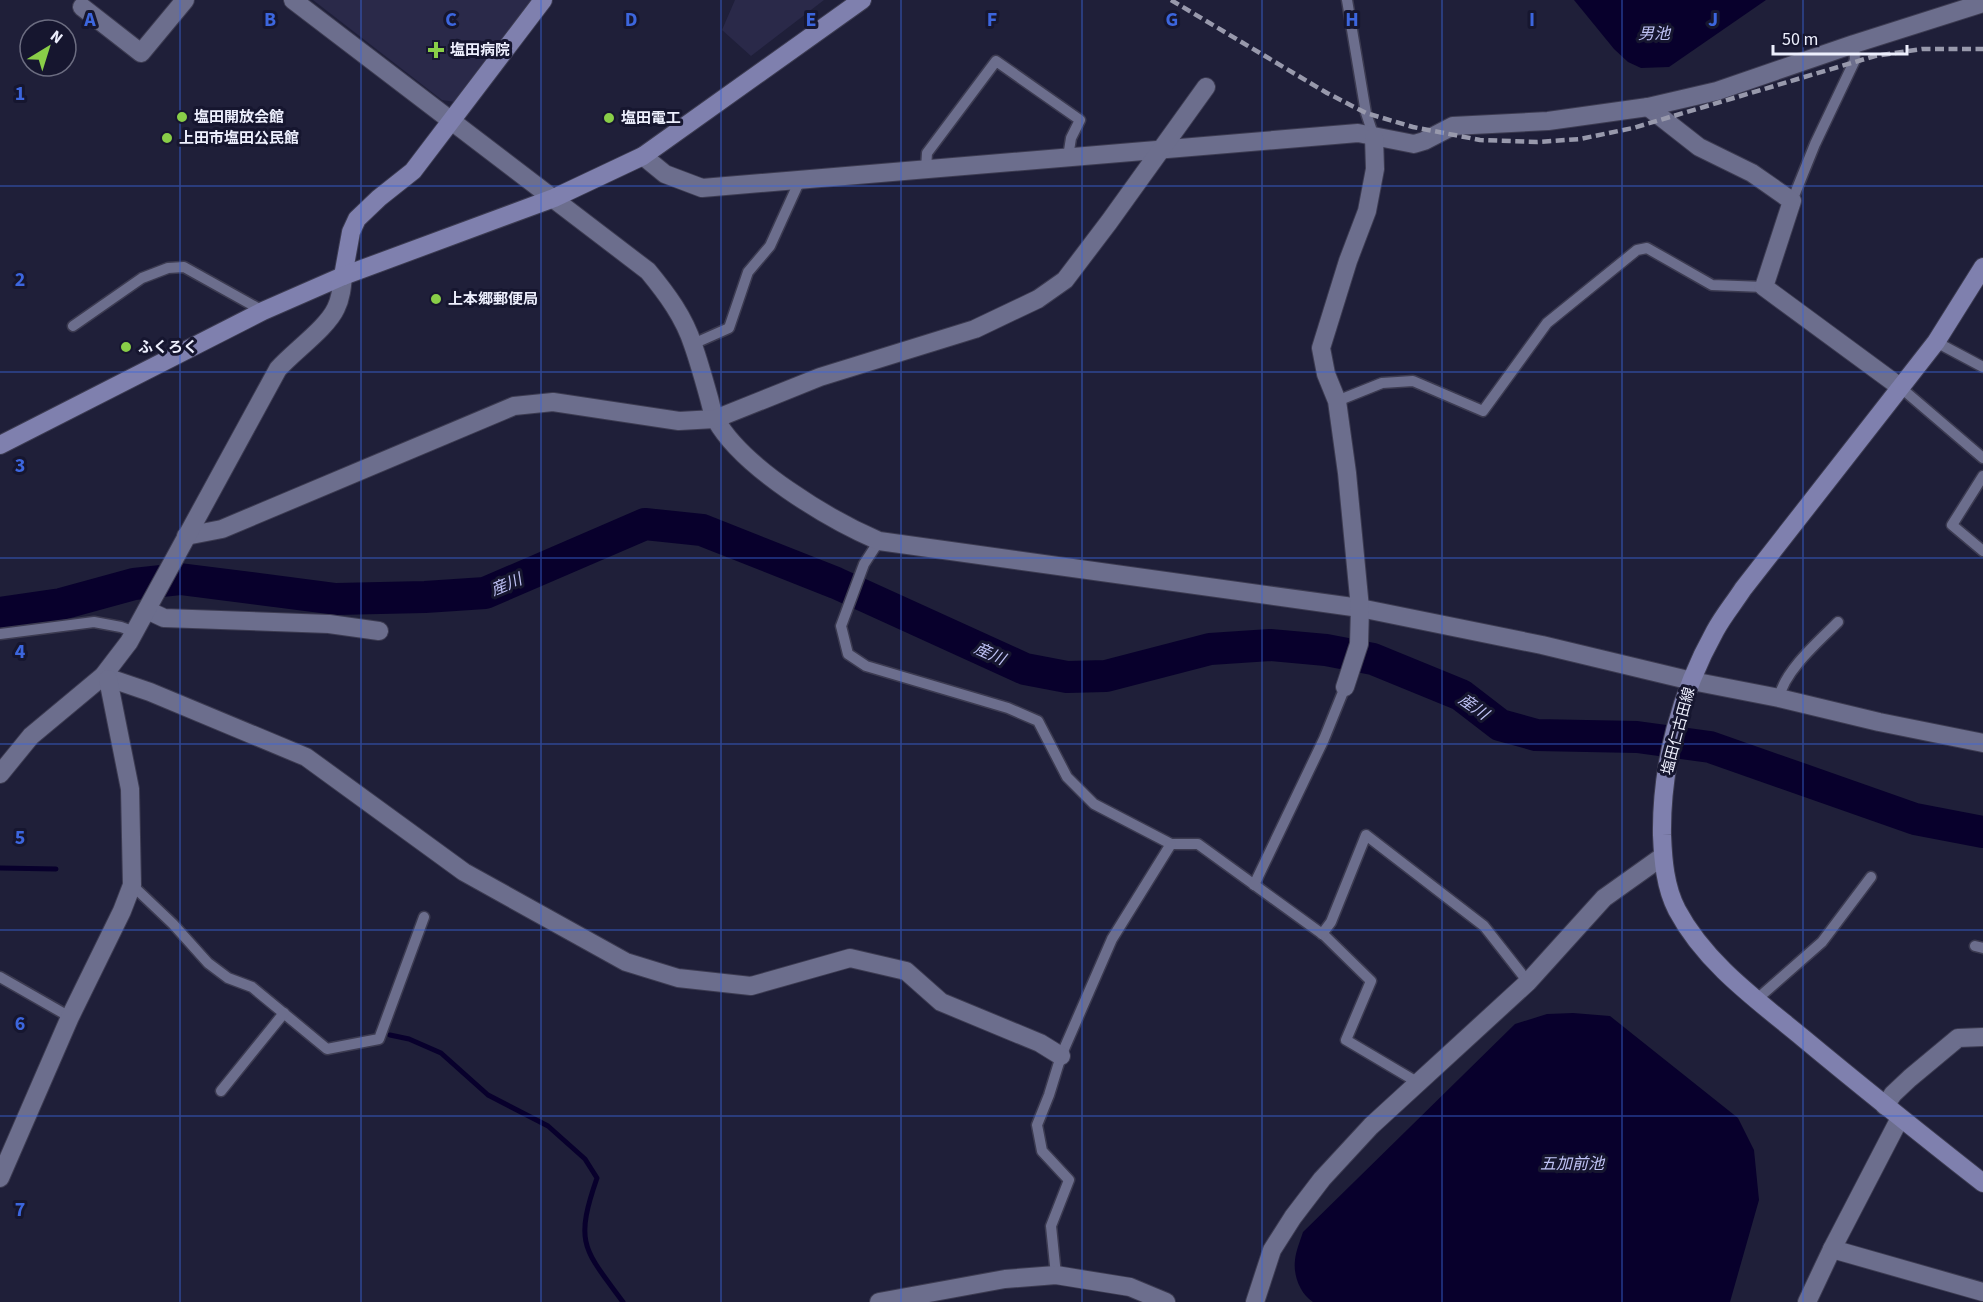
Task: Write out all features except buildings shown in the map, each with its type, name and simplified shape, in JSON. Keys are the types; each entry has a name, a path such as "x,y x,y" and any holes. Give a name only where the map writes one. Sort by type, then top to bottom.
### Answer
{"street":[{"path":"82,7 141,53 185,0"},
{"path":"293,0 648,271 668,296 682,319 693,344 715,419 738,450 792,492 848,527 879,541 1360,608 1542,645 1692,681 1983,744"},
{"path":"0,774 31,736 106,677 149,608 278,369 291,354 328,322 332,315 340,297 351,232 357,219 413,171 543,0"},
{"path":"0,445 263,311 343,276 554,198 643,156 862,0"},
{"path":"643,156 664,174 702,188 1358,133 1414,144 1425,141 1453,126 1548,121 1648,107 1717,91 1983,3"},
{"path":"183,542 222,529 514,406 553,402 679,421 715,419 820,376 975,329 1038,299 1065,280 1206,87"},
{"path":"1648,107 1699,147 1752,172 1792,201 1764,287 1900,387"},
{"path":"1346,687 1359,644 1360,608 1347,473 1337,401 1326,374 1321,348 1348,261 1367,211 1375,169 1374,137"},
{"name":"塩田仁古田線","path":"1983,267 1936,342 1743,589 1716,629 1692,681 1680,716 1664,782 1662,811 1663,856 1667,882 1676,908 1694,937 1756,1000 1983,1183"},
{"path":"149,608 164,618 329,624 379,631"},
{"path":"0,1178 70,1017 132,885 130,789 106,677"},
{"path":"106,677 150,692 306,757 464,872 626,962 678,978 751,986 850,958 906,971 941,1002 1040,1043 1061,1056"},
{"path":"1255,1302 1272,1250 1293,1217 1322,1179 1371,1126 1417,1082 1528,982 1604,898 1663,856"},
{"path":"1885,1106 1910,1077 1958,1038 1983,1037"},
{"path":"1807,1302 1900,1118"},
{"path":"1832,1249 1983,1292"},
{"path":"879,1302 1005,1279 1056,1275 1130,1287 1166,1302"}],"lane":[{"path":"1347,0 1366,112 1374,137"},
{"path":"1792,201 1815,144 1855,60 1854,44"},
{"path":"926,169 927,153 996,61 1080,120 1071,138 1068,157"},
{"path":"693,344 729,328 748,273 770,246 800,180"},
{"path":"1337,401 1382,383 1413,381 1483,411 1547,323 1637,250 1647,248 1712,285 1764,287"},
{"path":"73,326 142,278 168,268 184,267 263,311"},
{"path":"1936,342 1983,367"},
{"path":"1900,387 1983,458"},
{"path":"1983,476 1952,525 1983,551"},
{"path":"879,541 864,564 841,626 848,654 866,666 1008,708 1038,721 1067,777 1094,804 1171,844 1198,844 1322,934 1371,981 1346,1040 1417,1082"},
{"path":"0,634 94,622 135,632"},
{"path":"1779,698 1781,687 1811,649 1838,622"},
{"path":"1254,885 1324,740 1346,687"},
{"path":"1322,934 1331,922 1366,835 1484,926 1528,982"},
{"path":"1056,1275 1051,1226 1069,1180 1042,1151 1037,1125 1061,1056 1112,939 1171,844"},
{"path":"1756,1000 1822,942 1871,877"},
{"path":"132,885 173,924 208,963 228,978 252,987 327,1049 379,1039 424,917"},
{"path":"0,977 70,1017"},
{"path":"221,1091 284,1013"}],"shaded area":[{"name":"塩田病院","path":"313,0 532,0 455,102 442,100"},
{"path":"735,0 824,0 751,56 722,30"}],"water":[{"name":"男池","path":"1574,0 1766,0 1669,67 1641,68 1628,62 1614,49"},
{"name":"五加前池","path":"1573,1013 1610,1016 1738,1118 1754,1150 1759,1200 1730,1302 1313,1302 1308,1299 1298,1284 1295,1272 1298,1246 1303,1232 1515,1024 1547,1014"}],"waterway":[{"name":"産川","path":"0,613 61,604 134,584 180,579 336,599 485,593 645,524 702,530 836,583 1025,669 1067,677 1106,676 1210,649 1270,645 1326,650 1373,659 1461,695 1500,725 1536,735 1637,737 1710,747 1915,819 1983,832"},
{"path":"0,868 56,869"},
{"path":"390,1035 409,1039 441,1053 488,1095 548,1126 585,1159 597,1178 586,1218 587,1245 599,1270 623,1302"}],"railway":[{"path":"1171,0 1327,93 1366,113 1413,127 1480,140 1537,142 1580,139 1633,128 1875,56 1922,49 1983,49"}],"place":[{"name":"塩田病院","path":"436,50"},
{"name":"塩田開放会館","path":"182,117"},
{"name":"塩田電工","path":"609,118"},
{"name":"上田市塩田公民館","path":"167,138"},
{"name":"上本郷郵便局","path":"436,299"},
{"name":"ふくろく","path":"126,347"}]}
